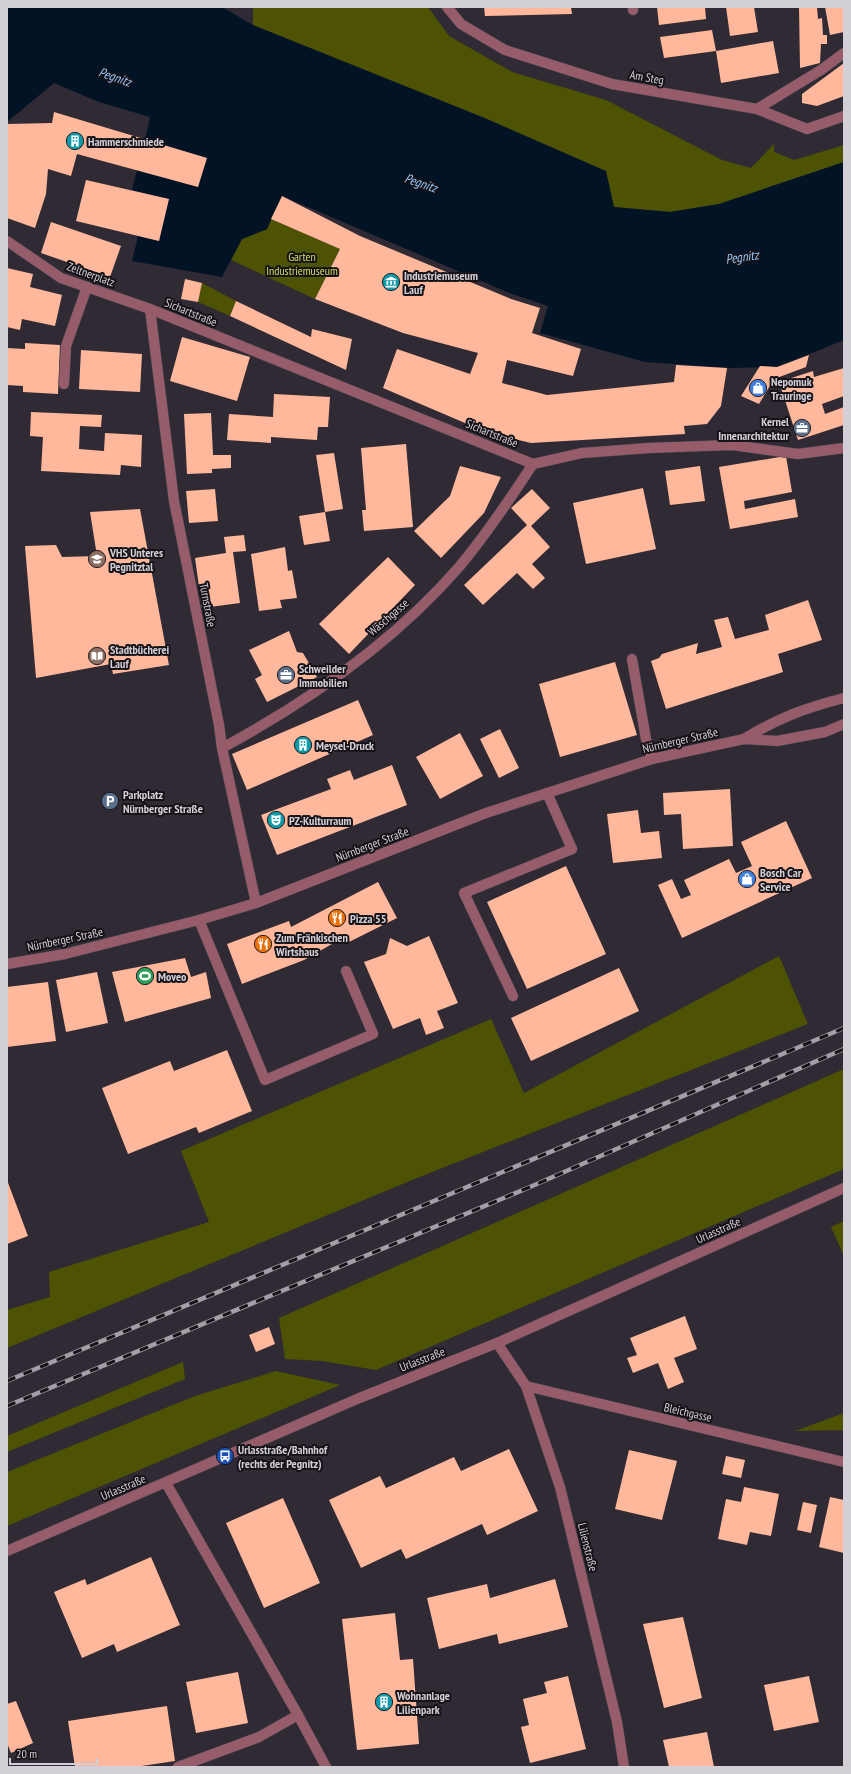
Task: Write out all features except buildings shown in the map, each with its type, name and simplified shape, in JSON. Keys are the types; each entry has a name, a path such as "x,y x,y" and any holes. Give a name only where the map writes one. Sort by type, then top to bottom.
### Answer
{"street":[{"name":"Am Steg","path":"447,7 461,24 504,50 612,84 757,109 807,129 844,116"},
{"path":"757,109 821,70 844,54"},
{"name":"Zeltnerplatz","path":"7,241 61,278 150,309"},
{"path":"64,384 66,346 87,287"},
{"name":"Turnstraße","path":"150,309 174,501 219,725 222,748 256,903"},
{"name":"Sichartstraße","path":"150,309 533,464"},
{"path":"533,464 582,453 649,448 732,445 798,454 844,448"},
{"name":"Wäschgasse","path":"222,748 269,723 323,688 404,623 458,567 503,509 533,464"},
{"path":"632,659 646,739 652,758"},
{"name":"Nürnberger Straße","path":"744,739 772,722 813,706 844,698"},
{"name":"Nürnberger Straße","path":"7,964 65,954 199,920 256,903 486,813 652,758 744,739 777,741 825,732 844,724"},
{"path":"513,996 464,893 572,849 547,793"},
{"path":"199,920 265,1080 373,1034 346,971"},
{"name":"Urlasstraße","path":"7,1551 364,1396 497,1343 844,1188"},
{"name":"Lilienstraße","path":"497,1343 526,1386 560,1487 617,1722 624,1767"},
{"name":"Bleichgasse","path":"526,1386 844,1462"},
{"path":"166,1483 326,1767"},
{"path":"178,1767 259,1737 298,1715"}],"green space":[{"path":"253,7 428,7 449,36 512,72 606,100 722,160 751,168 774,144 774,152 794,160 844,145 844,162 719,204 670,212 613,207 487,119 253,25"},
{"name":"Garten Industriemuseum","path":"271,219 340,249 315,299 231,260 242,239 267,229"},
{"path":"202,283 236,301 230,316 198,302"},
{"path":"779,956 808,1024 417,1178 7,1348 7,1310 50,1297 49,1272 209,1222 181,1151 491,1019 524,1093"},
{"path":"844,1069 844,1169 376,1370 322,1361 285,1359 279,1318"},
{"path":"844,1221 844,1256 831,1227"},
{"path":"183,1362 185,1379 7,1452 7,1436"},
{"path":"276,1371 340,1385 7,1526 7,1472 195,1396"},
{"path":"844,1413 844,1430 795,1431"}],"water":[{"name":"Pegnitz","path":"7,7 222,7 253,25 487,119 606,171 614,207 670,212 719,204 844,162 844,340 777,367 732,368 645,362 540,333 548,306 512,294 282,196 267,229 242,239 222,277 132,261 138,236 159,241 169,199 132,190 137,170 198,187 206,158 145,140 150,117 99,102 54,83 7,122"}],"railway":[{"path":"7,1381 844,1028"},
{"path":"7,1406 530,1187 844,1049"}],"place":[{"name":"Hammerschmiede","path":"75,141"},
{"name":"Industriemuseum Lauf","path":"391,282"},
{"name":"Nepomuk Trauringe","path":"758,388"},
{"name":"Kernel Innenarchitektur","path":"802,428"},
{"name":"VHS Unteres Pegnitztal","path":"97,559"},
{"name":"Stadtbücherei Lauf","path":"97,656"},
{"name":"Schweilder Immobilien","path":"286,675"},
{"name":"Meysel-Druck","path":"303,745"},
{"name":"Parkplatz Nürnberger Straße","path":"110,801"},
{"name":"PZ-Kulturraum","path":"276,820"},
{"name":"Bosch Car Service","path":"747,879"},
{"name":"Pizza 55","path":"337,918"},
{"name":"Zum Fränkischen Wirtshaus","path":"263,944"},
{"name":"Moveo","path":"145,976"},
{"name":"Urlasstraße/Bahnhof (rechts der Pegnitz)","path":"225,1456"},
{"name":"Wohnanlage Lilienpark","path":"384,1702"}]}
